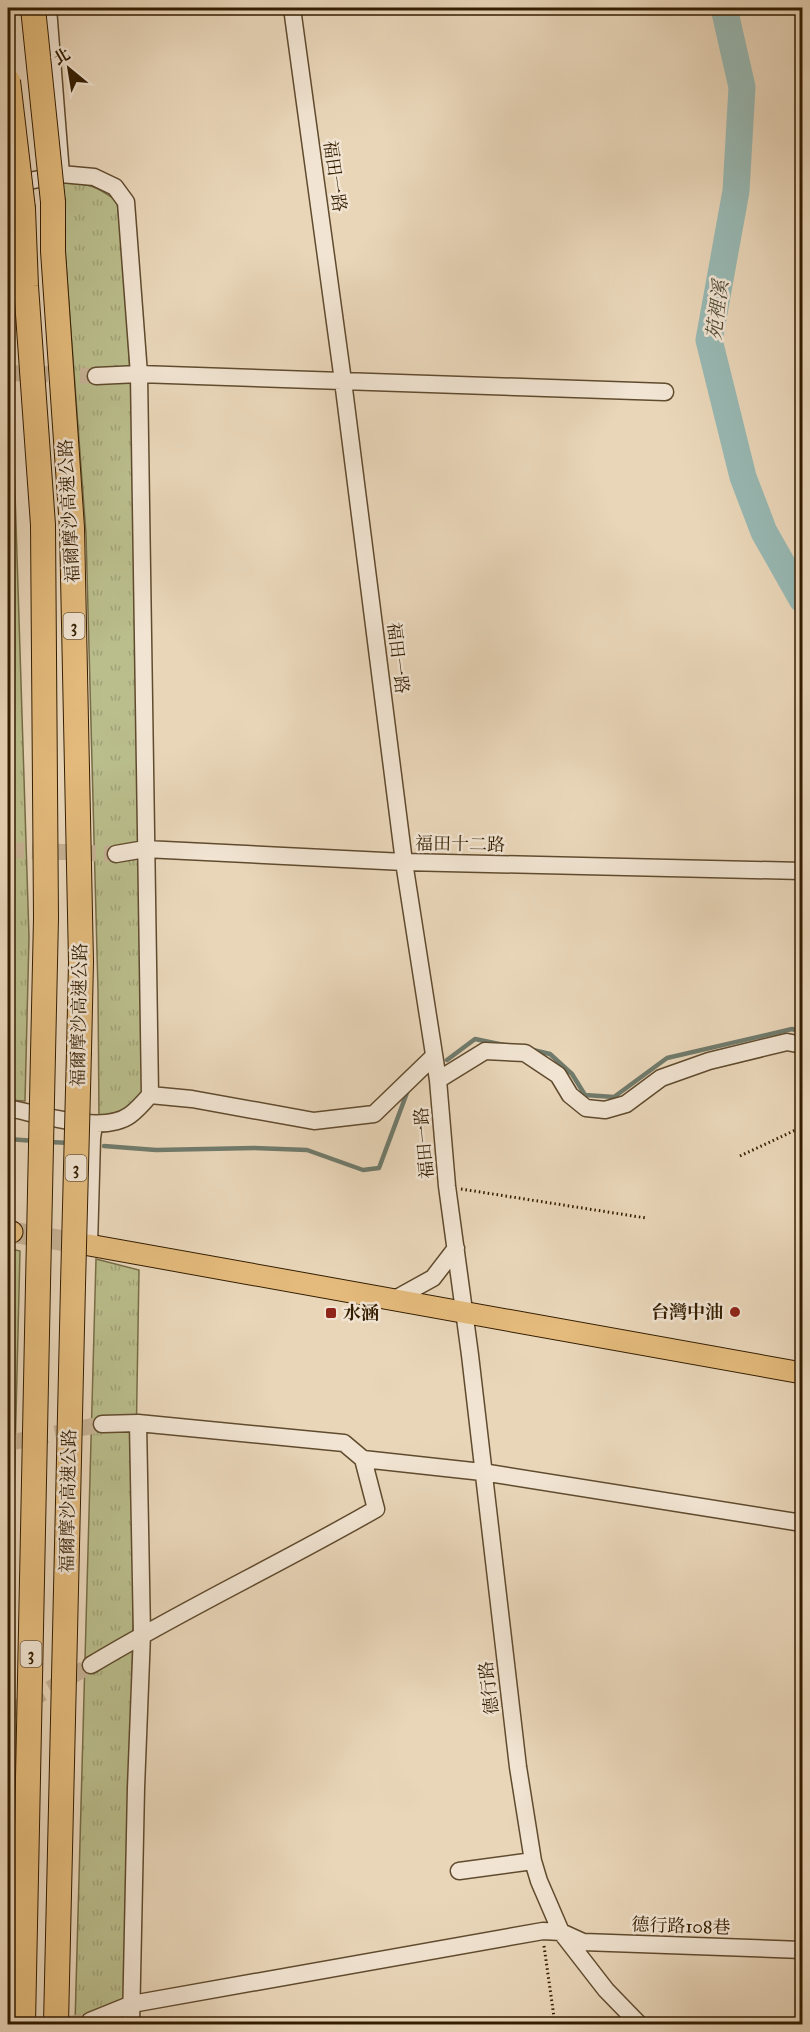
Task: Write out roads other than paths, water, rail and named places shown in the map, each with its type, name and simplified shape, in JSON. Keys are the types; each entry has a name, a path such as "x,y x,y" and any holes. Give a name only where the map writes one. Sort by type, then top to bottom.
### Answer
{"highway":[{"name":"福爾摩沙高速公路","path":"33,8 53,202 53,250 72,528 81,962 56,2025"},
{"name":"福爾摩沙高速公路","path":"8,81 23,209 26,286 43,525 46,918 23,2025"}],"main road":[{"path":"89,1245 802,1373"}],"street":[{"path":"48,8 61,174"},
{"name":"福田一路","path":"292,8 343,381 404,862 438,1080 447,1186 464,1313"},
{"path":"8,185 61,174 94,177 115,187 126,202 139,374 150,1095 129,1116 113,1123 94,1125 8,1108"},
{"path":"96,376 139,374 665,392"},
{"name":"福田十二路","path":"116,854 145,849 404,862 802,871"},
{"path":"438,1080 485,1051 525,1053 558,1075 570,1095 586,1108 605,1110 626,1104 661,1078 709,1060 787,1042 802,1045"},
{"path":"150,1095 192,1099 314,1121 374,1114 433,1056"},
{"path":"89,1245 94,1125"},
{"path":"395,1299 433,1278 456,1248"},
{"name":"德行路","path":"464,1313 518,1767 533,1861 561,1932 606,1990 639,2025"},
{"path":"102,1424 138,1423 344,1443 363,1459 482,1472 802,1523"},
{"path":"131,2025 142,1634 138,1423"},
{"path":"91,1665 142,1634 311,1546 376,1509 363,1459"},
{"path":"459,1871 533,1861"},
{"name":"德行路108巷","path":"90,2021 132,2004 543,1931 561,1932 583,1942 802,1950"}],"waterway":[{"name":"苑裡溪","path":"724,8 742,87 736,191 709,340 743,477 764,532 802,599"},
{"path":"533,1050 550,1054 572,1074 585,1095 614,1097 667,1058 792,1029 802,1032"},
{"path":"447,1060 475,1039 504,1045"},
{"path":"104,1146 156,1150 254,1148 307,1150 363,1170 379,1168 408,1090"},
{"path":"8,1139 35,1141"},
{"path":"49,1142 71,1143"}],"tunnel":[{"path":"8,373 96,376"},
{"path":"8,850 116,854"},
{"path":"12,1232 88,1245"},
{"path":"8,1443 102,1424"},
{"path":"8,1713 91,1665"},
{"path":"69,2024 90,2021"}],"place":[{"name":"台灣中油","path":"735,1312"},
{"name":"水涵","path":"331,1313"}]}
